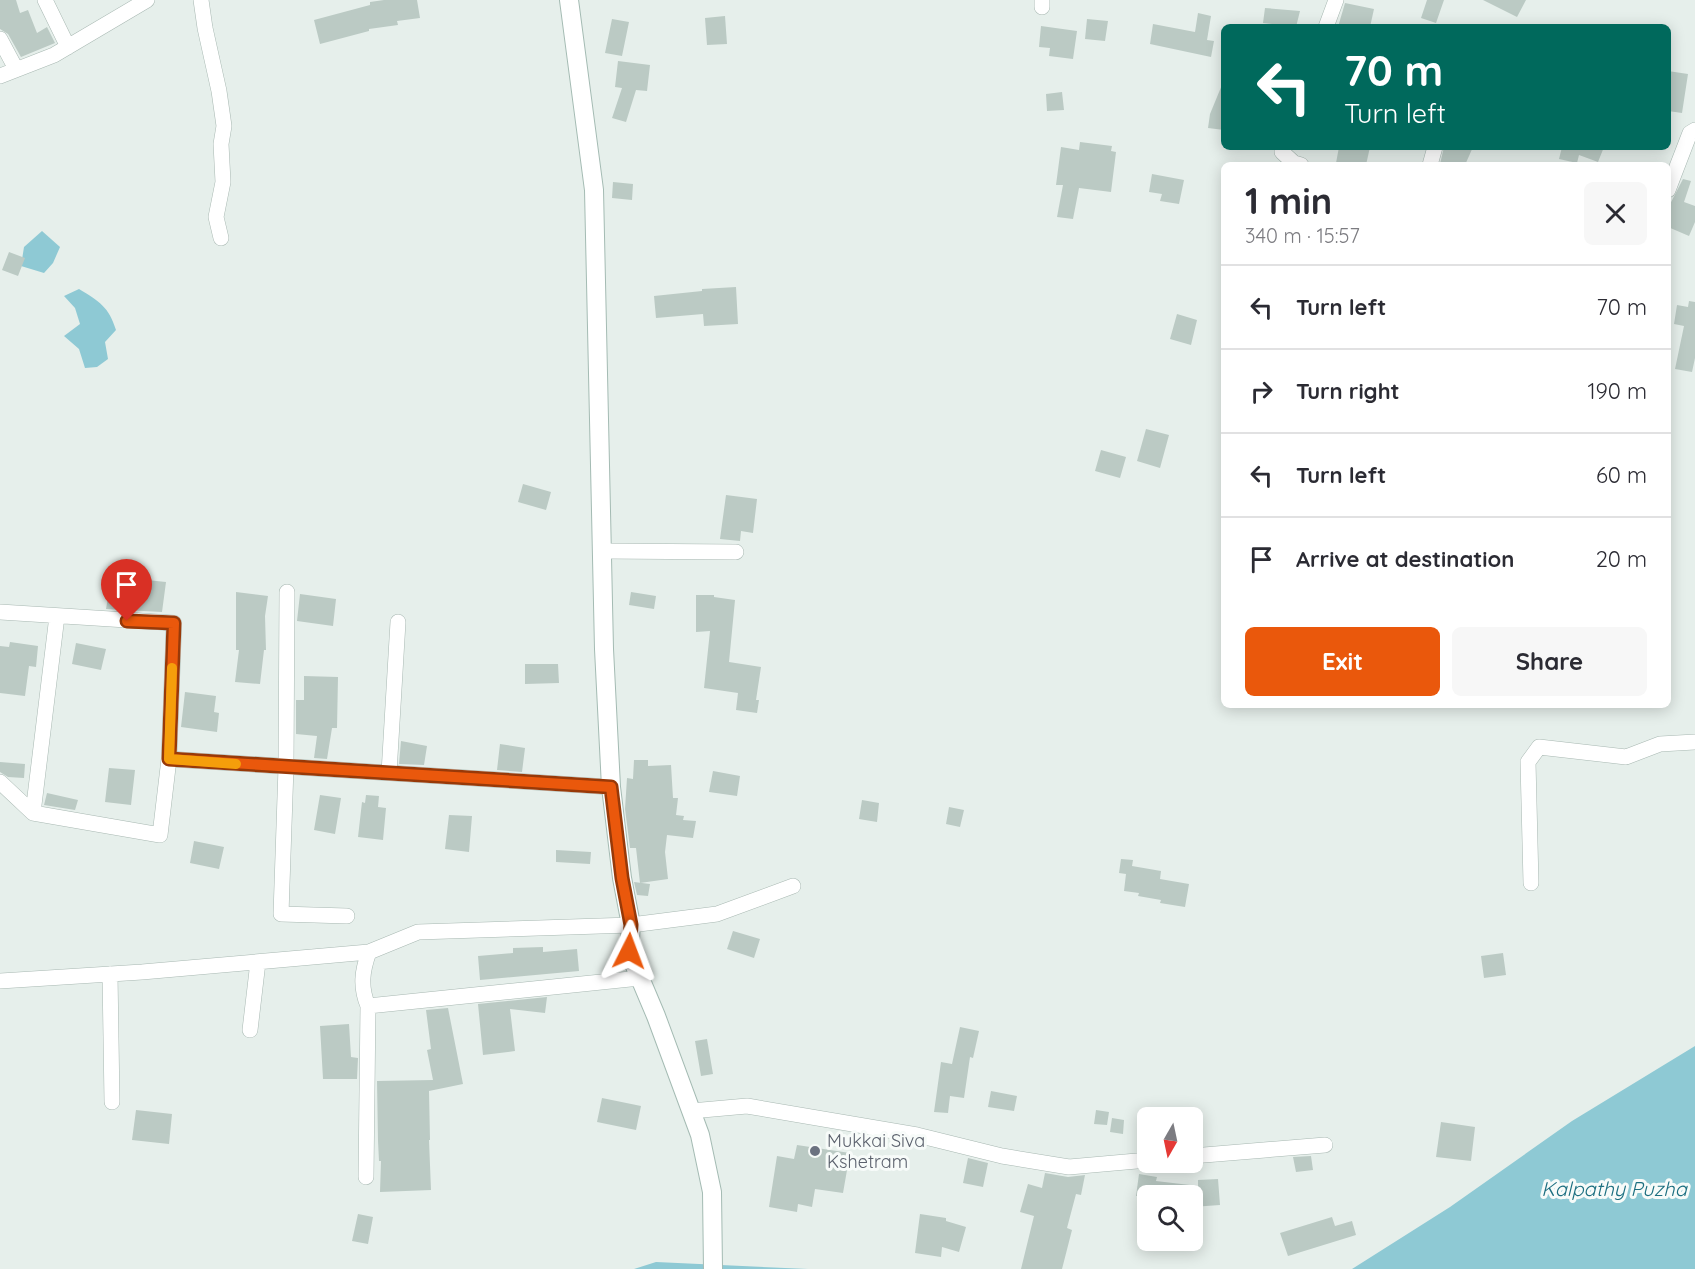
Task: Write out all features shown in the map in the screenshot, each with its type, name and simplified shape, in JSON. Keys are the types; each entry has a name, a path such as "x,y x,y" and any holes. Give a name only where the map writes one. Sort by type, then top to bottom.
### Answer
{"main road":[{"path":"569,0 594,190 604,649 611,787 622,878 631,925 629,951 700,1135 712,1192 713,1269"}],"street":[{"path":"45,0 68,47"},
{"path":"0,76 54,55 147,0"},
{"path":"201,0 224,126 221,144 223,182 216,217 221,238"},
{"path":"1327,24 1336,0"},
{"path":"0,39 16,69"},
{"path":"1671,182 1690,133 1695,130"},
{"path":"1282,150 1293,162"},
{"path":"602,551 736,552"},
{"path":"287,592 286,767 281,914 347,916"},
{"path":"0,612 174,623 169,759 160,835 33,813 0,782"},
{"path":"33,813 57,616"},
{"path":"389,773 398,622"},
{"path":"1532,883 1528,762 1539,747 1626,757 1660,744 1695,742"},
{"path":"169,759 611,787"},
{"path":"0,981 369,952 418,932 631,925 717,914 793,886"},
{"path":"366,1177 368,1006 363,994 363,970 369,952"},
{"path":"250,1030 258,962"},
{"path":"110,974 112,1102"},
{"path":"368,1006 640,978"},
{"path":"691,1111 747,1106 916,1135 1002,1156 1069,1167 1137,1161"},
{"path":"1203,1155 1325,1145"}],"water":[{"path":"42,231 60,247 53,263 44,273 21,266 24,247"},
{"path":"79,289 102,305 116,330 105,342 108,359 97,367 85,368 79,349 64,336 80,324 75,308 64,296"},
{"name":"Kalpathy Puzha","path":"1695,1046 1695,1269 1352,1269 1450,1207 1572,1121"},
{"path":"656,1262 808,1269 634,1269"}],"building":[{"path":"0,0 16,0 20,13 28,10 37,33 47,27 55,43 21,57 8,34 0,29"},
{"path":"417,0 420,18 397,21 398,25 369,29 369,31 320,44 314,20 370,5 370,2"},
{"path":"1427,0 1444,0 1436,23 1421,18"},
{"path":"1483,0 1526,0 1517,17"},
{"path":"1345,3 1374,9 1371,24 1339,24"},
{"path":"1265,8 1300,11 1297,24 1263,23"},
{"path":"1198,13 1211,16 1207,40 1214,41 1211,57 1150,44 1153,24 1195,32"},
{"path":"725,16 727,44 707,45 705,18"},
{"path":"612,19 629,22 622,56 605,53"},
{"path":"1087,19 1108,21 1105,41 1085,39"},
{"path":"1041,26 1077,31 1073,59 1049,56 1050,48 1039,47"},
{"path":"618,61 650,65 647,91 636,90 626,122 612,118 622,88 615,87"},
{"path":"1671,71 1688,74 1682,113 1671,111"},
{"path":"1221,87 1221,130 1208,128 1210,114"},
{"path":"1062,92 1064,110 1047,111 1046,94"},
{"path":"1080,142 1112,146 1111,151 1116,152 1111,192 1079,188 1073,219 1057,217 1063,185 1056,185 1061,147 1079,150"},
{"path":"1338,150 1369,150 1367,162 1336,162"},
{"path":"1443,150 1472,150 1466,162 1440,162"},
{"path":"1561,150 1603,150 1598,162 1579,155 1577,162 1559,159"},
{"path":"1152,174 1184,180 1179,204 1160,201 1162,194 1149,192"},
{"path":"1683,179 1691,181 1684,202 1695,206 1695,222 1689,236 1671,228 1671,202"},
{"path":"613,182 633,184 632,200 612,198"},
{"path":"9,252 25,258 18,276 2,270"},
{"path":"736,287 738,324 704,326 703,314 656,318 654,296"},
{"path":"1689,301 1695,302 1695,358 1692,372 1675,369 1684,326 1674,324 1677,305 1688,307"},
{"path":"1177,314 1197,320 1191,345 1170,339"},
{"path":"1146,429 1169,435 1160,468 1137,461"},
{"path":"1101,450 1126,457 1120,478 1095,471"},
{"path":"523,484 551,492 546,510 518,502"},
{"path":"726,495 757,499 753,533 741,531 740,541 720,539"},
{"path":"112,573 128,576 127,578 166,582 162,612 106,609"},
{"path":"236,592 268,596 265,616 266,650 264,650 260,684 235,682 239,650 236,650"},
{"path":"631,592 656,596 654,609 629,605"},
{"path":"300,594 336,599 333,626 297,621"},
{"path":"696,595 714,595 714,597 735,600 729,662 761,667 756,700 759,700 757,713 736,710 738,693 704,688 710,631 696,632"},
{"path":"10,642 38,646 36,667 29,666 25,696 0,693 0,646 9,647"},
{"path":"76,643 106,649 101,670 72,664"},
{"path":"525,664 558,664 559,683 525,684"},
{"path":"304,676 338,677 337,728 332,728 327,759 314,758 317,736 296,734 296,700 304,700"},
{"path":"185,692 216,696 214,712 219,713 217,732 181,727"},
{"path":"401,741 427,746 424,765 399,764"},
{"path":"500,744 525,748 522,772 497,770"},
{"path":"634,760 648,760 648,766 671,765 673,798 678,798 676,815 684,816 683,820 696,821 693,838 667,835 665,852 668,879 640,883 636,848 630,848 625,809 627,778 633,779"},
{"path":"0,762 25,764 24,778 8,777 0,772"},
{"path":"109,768 135,770 131,805 105,802"},
{"path":"713,771 740,776 737,796 709,792"},
{"path":"47,793 78,800 75,810 44,805"},
{"path":"320,795 341,798 335,834 314,830"},
{"path":"366,795 379,796 378,807 386,808 383,840 358,837 362,802 365,803"},
{"path":"862,800 879,803 877,822 859,819"},
{"path":"949,807 964,810 960,827 946,824"},
{"path":"449,815 472,816 469,852 445,849"},
{"path":"194,841 224,847 219,869 190,863"},
{"path":"556,850 591,852 590,864 556,862"},
{"path":"1121,859 1133,860 1132,866 1161,871 1160,879 1189,884 1185,907 1160,903 1161,900 1124,891 1126,874 1119,873"},
{"path":"634,882 650,884 648,896 637,895"},
{"path":"733,931 760,939 754,958 727,949"},
{"path":"543,947 543,952 577,949 579,971 480,980 478,956 513,953 513,948"},
{"path":"1503,953 1506,975 1484,978 1481,956"},
{"path":"547,997 545,1013 510,1009 515,1051 483,1055 478,1004"},
{"path":"448,1008 463,1084 429,1091 431,1190 380,1192 381,1161 379,1161 378,1141 377,1081 433,1080 427,1050 431,1049 426,1010"},
{"path":"349,1024 351,1057 358,1058 357,1079 323,1079 320,1026"},
{"path":"960,1027 979,1031 973,1058 970,1057 964,1098 950,1096 948,1113 934,1112 941,1062 952,1064"},
{"path":"707,1039 713,1074 701,1076 695,1041"},
{"path":"991,1091 1017,1096 1014,1111 988,1107"},
{"path":"602,1098 641,1106 636,1130 597,1122"},
{"path":"136,1110 172,1114 169,1144 132,1140"},
{"path":"1096,1110 1109,1112 1107,1125 1094,1124"},
{"path":"1112,1118 1124,1120 1123,1134 1110,1132"},
{"path":"1441,1122 1475,1127 1471,1161 1436,1157"},
{"path":"797,1145 850,1153 843,1193 815,1189 812,1207 798,1204 797,1212 769,1207 777,1156 794,1159"},
{"path":"1311,1156 1313,1170 1296,1172 1293,1157"},
{"path":"968,1158 988,1163 983,1187 963,1183"},
{"path":"1045,1173 1068,1177 1085,1175 1081,1195 1076,1194 1067,1228 1072,1230 1062,1269 1021,1269 1034,1216 1020,1212 1028,1184 1042,1188"},
{"path":"1139,1174 1157,1177 1156,1181 1190,1185 1138,1185"},
{"path":"1218,1179 1220,1205 1203,1206 1203,1185 1198,1185 1198,1180"},
{"path":"358,1214 373,1217 368,1244 352,1241"},
{"path":"920,1214 946,1218 946,1221 966,1227 959,1252 942,1247 941,1257 915,1253"},
{"path":"1332,1217 1335,1226 1352,1221 1356,1235 1288,1256 1280,1233"}],"slow traffic":[{"path":"172,668 169,759 236,764"}],"place":[{"name":"Mukkai Siva Kshetram","path":"815,1151"}],"route":[{"path":"127,621 174,623 169,759 611,787 622,878 631,925 629,951"}]}
